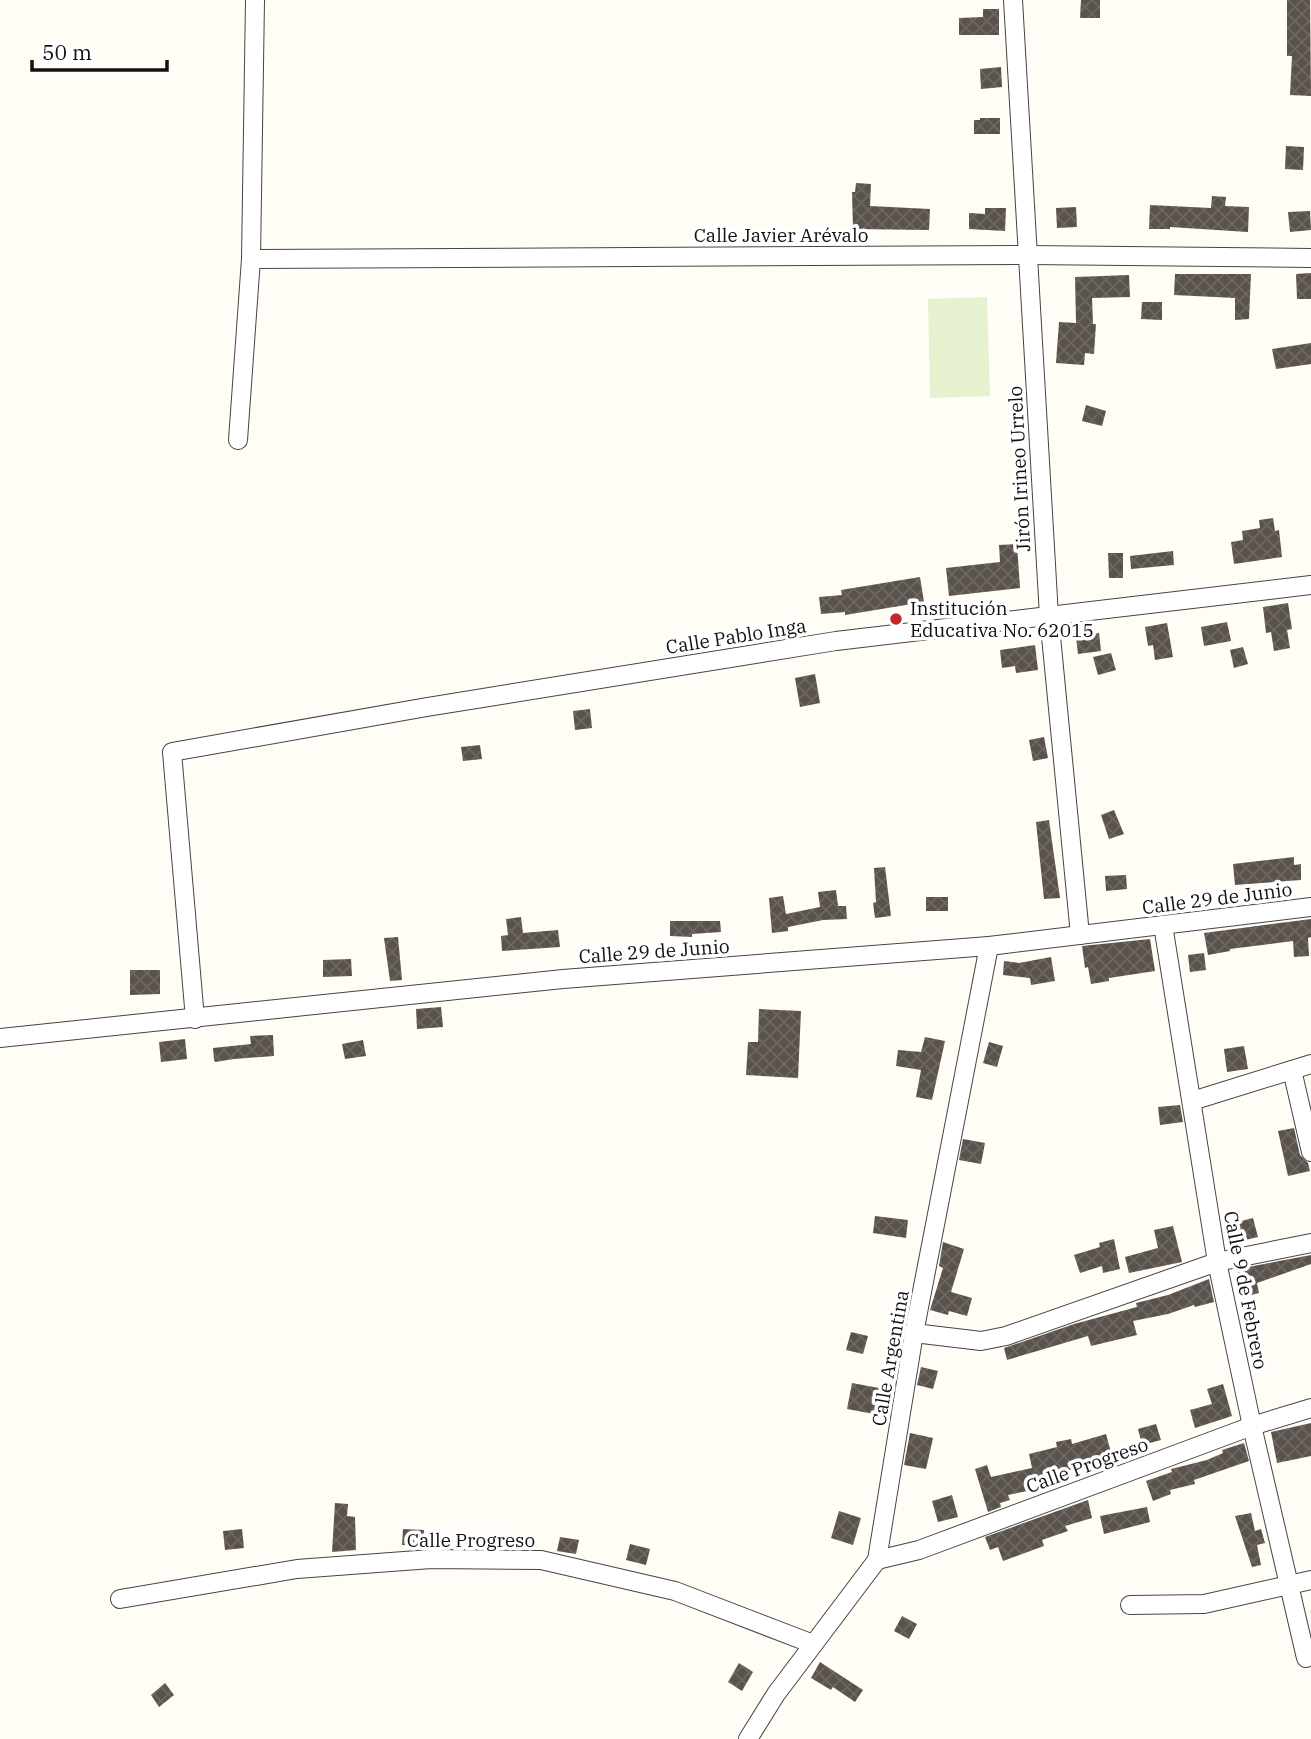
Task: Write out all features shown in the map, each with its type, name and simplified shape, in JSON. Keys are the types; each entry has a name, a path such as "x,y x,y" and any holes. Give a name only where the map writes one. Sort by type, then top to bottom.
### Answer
{"street":[{"path":"238,440 251,259 255,0"},
{"name":"Jirón Irineo Urrelo","path":"1013,0 1049,616 1080,935"},
{"name":"Calle Javier Arévalo","path":"251,259 1028,255 1311,258"},
{"name":"Calle Pablo Inga","path":"195,1019 172,751 836,641 1311,585"},
{"name":"Calle 29 de Junio","path":"0,1038 563,979 989,946 1311,907"},
{"name":"Calle 9 de Febrero","path":"1163,925 1217,1262 1306,1658"},
{"name":"Calle Argentina","path":"748,1739 776,1694 877,1560 914,1333 989,946"},
{"path":"1192,1101 1311,1064"},
{"path":"1292,1070 1311,1152"},
{"path":"914,1333 981,1341 1006,1336 1217,1262 1311,1243"},
{"name":"Calle Progreso","path":"877,1560 919,1550 1252,1426 1311,1408"},
{"name":"Calle Progreso","path":"120,1600 297,1569 431,1559 541,1560 675,1591 813,1644"},
{"path":"1130,1605 1204,1604 1311,1580"}],"green space":[{"path":"987,297 990,396 930,398 928,299"}],"building":[{"path":"1081,0 1100,0 1100,18 1080,18"},
{"path":"1287,0 1310,0 1311,96 1290,95 1292,56 1287,56"},
{"path":"983,9 999,9 999,35 959,35 959,18 983,17"},
{"path":"1001,67 1002,87 981,89 980,69"},
{"path":"1000,118 1000,134 974,134 974,120"},
{"path":"1286,146 1304,147 1303,170 1285,169"},
{"path":"856,183 871,184 870,206 930,209 929,230 853,229 852,192 855,192"},
{"path":"1212,196 1226,197 1225,206 1249,207 1248,232 1170,227 1149,229 1150,205 1211,208"},
{"path":"1076,207 1077,227 1057,228 1056,208"},
{"path":"985,208 1006,208 1005,231 969,229 969,213 985,214"},
{"path":"1310,211 1311,230 1290,232 1288,212"},
{"path":"1311,273 1311,299 1297,299 1296,274"},
{"path":"1175,274 1251,274 1249,319 1235,320 1235,298 1174,295"},
{"path":"1129,275 1130,297 1092,298 1093,324 1096,324 1094,354 1085,353 1084,365 1056,363 1059,322 1076,323 1075,277"},
{"path":"1142,302 1162,302 1162,320 1141,319"},
{"path":"1311,343 1311,364 1276,369 1272,349"},
{"path":"1086,405 1106,411 1102,426 1082,421"},
{"path":"1273,518 1275,531 1279,530 1282,557 1234,564 1231,542 1243,540 1242,531 1260,528 1259,520"},
{"path":"1017,544 1020,588 949,596 946,568 1000,562 999,545"},
{"path":"1173,551 1174,565 1131,569 1130,556"},
{"path":"1108,553 1123,553 1123,578 1109,578"},
{"path":"920,577 924,602 845,615 845,612 821,614 819,597 842,595 841,590"},
{"path":"1288,603 1292,629 1287,630 1290,648 1274,651 1271,632 1266,633 1263,607"},
{"path":"1227,622 1231,641 1204,646 1201,627"},
{"path":"1167,623 1173,657 1155,660 1153,645 1148,646 1145,627"},
{"path":"1099,633 1101,651 1078,654 1076,637"},
{"path":"1035,645 1038,670 1016,673 1015,666 1002,668 1000,650"},
{"path":"1243,647 1248,664 1234,668 1230,650"},
{"path":"1111,653 1116,670 1098,675 1093,657"},
{"path":"815,674 820,703 800,707 795,678"},
{"path":"590,709 592,728 575,730 573,711"},
{"path":"1044,737 1048,758 1033,761 1029,740"},
{"path":"480,745 482,759 463,761 461,747"},
{"path":"1114,810 1124,834 1109,839 1101,815"},
{"path":"1049,820 1060,898 1044,899 1036,822"},
{"path":"1294,857 1294,865 1301,864 1301,880 1235,885 1233,864"},
{"path":"885,867 891,916 875,918 874,868"},
{"path":"1126,875 1127,889 1106,891 1105,876"},
{"path":"836,890 838,906 846,906 847,919 823,920 772,933 769,898 783,896 786,914 820,907 818,892"},
{"path":"926,897 948,897 948,911 926,911"},
{"path":"521,917 523,933 558,930 560,947 502,951 501,936 508,935 506,919"},
{"path":"1311,919 1309,956 1294,957 1293,941 1230,949 1208,955 1204,933"},
{"path":"670,921 720,921 721,932 692,934 692,937 670,936"},
{"path":"398,937 402,980 390,981 384,938"},
{"path":"1150,939 1155,971 1109,978 1109,981 1091,984 1088,967 1085,968 1082,946"},
{"path":"1204,953 1206,970 1190,972 1188,955"},
{"path":"1051,957 1055,981 1031,985 1030,978 1003,975 1004,961 1019,963"},
{"path":"351,959 352,976 323,977 323,960"},
{"path":"130,970 160,970 160,994 130,995"},
{"path":"441,1007 443,1027 417,1029 416,1009"},
{"path":"759,1009 801,1011 798,1078 746,1075 748,1042 758,1042"},
{"path":"273,1035 274,1056 214,1060 213,1048 251,1044 250,1036"},
{"path":"925,1037 945,1041 932,1100 916,1097 921,1070 896,1066 898,1050 921,1052"},
{"path":"185,1039 187,1059 161,1062 159,1042"},
{"path":"363,1040 366,1056 345,1059 342,1044"},
{"path":"989,1042 1003,1046 997,1067 983,1063"},
{"path":"1244,1046 1248,1069 1227,1072 1224,1049"},
{"path":"1180,1105 1183,1122 1160,1125 1158,1107"},
{"path":"1294,1128 1300,1155 1308,1163 1310,1171 1288,1176 1278,1131"},
{"path":"963,1139 985,1143 981,1164 959,1160"},
{"path":"875,1216 908,1220 906,1238 873,1233"},
{"path":"1253,1218 1258,1237 1233,1243 1229,1224"},
{"path":"1173,1226 1182,1262 1129,1273 1125,1257 1158,1248 1154,1230"},
{"path":"1114,1239 1120,1269 1103,1273 1102,1266 1080,1273 1074,1255 1100,1247 1099,1243"},
{"path":"943,1242 964,1249 951,1292 972,1298 967,1316 930,1310 943,1268 939,1266"},
{"path":"1311,1255 1311,1264 1257,1283 1259,1293 1244,1297 1237,1269"},
{"path":"1209,1279 1214,1302 1133,1321 1137,1335 1091,1346 1088,1336 1007,1360 1004,1348 1074,1324 1137,1307 1136,1303 1168,1295"},
{"path":"851,1332 868,1336 863,1354 846,1350"},
{"path":"921,1367 938,1371 933,1389 917,1385"},
{"path":"852,1383 879,1388 874,1414 847,1409"},
{"path":"1223,1384 1232,1416 1195,1428 1190,1410 1212,1404 1207,1389"},
{"path":"1311,1423 1311,1456 1277,1463 1271,1432"},
{"path":"1156,1424 1161,1440 1142,1445 1138,1429"},
{"path":"910,1433 933,1438 926,1469 904,1465"},
{"path":"1106,1434 1112,1456 1057,1474 1057,1479 1031,1484 1032,1490 1008,1495 1010,1500 1000,1503 1001,1507 988,1512 975,1469 987,1465 991,1477 1032,1468 1029,1454 1057,1447 1056,1442 1071,1439 1072,1444"},
{"path":"1244,1443 1249,1461 1194,1480 1195,1484 1170,1490 1171,1494 1153,1501 1146,1481 1172,1472 1171,1469 1207,1460 1223,1453 1222,1450"},
{"path":"952,1495 958,1517 938,1522 932,1501"},
{"path":"1088,1500 1092,1518 1065,1526 1068,1531 1042,1540 1044,1546 1003,1561 998,1547 990,1550 985,1537"},
{"path":"335,1503 348,1504 347,1516 355,1517 356,1550 332,1552"},
{"path":"1147,1507 1150,1522 1104,1534 1100,1516"},
{"path":"839,1511 861,1518 853,1545 831,1538"},
{"path":"1251,1513 1255,1531 1261,1529 1265,1543 1257,1545 1261,1565 1252,1567 1235,1516"},
{"path":"242,1529 244,1548 225,1550 223,1531"},
{"path":"403,1529 424,1530 423,1546 402,1545"},
{"path":"560,1537 579,1540 576,1554 557,1551"},
{"path":"630,1544 650,1549 646,1565 626,1560"},
{"path":"902,1616 917,1624 909,1639 894,1631"},
{"path":"820,1662 863,1690 855,1702 833,1687 831,1690 811,1678"},
{"path":"739,1663 753,1672 742,1691 728,1682"},
{"path":"165,1683 174,1695 159,1707 151,1695"}],"place":[{"name":"Institución Educativa No. 62015","path":"896,619"}]}
